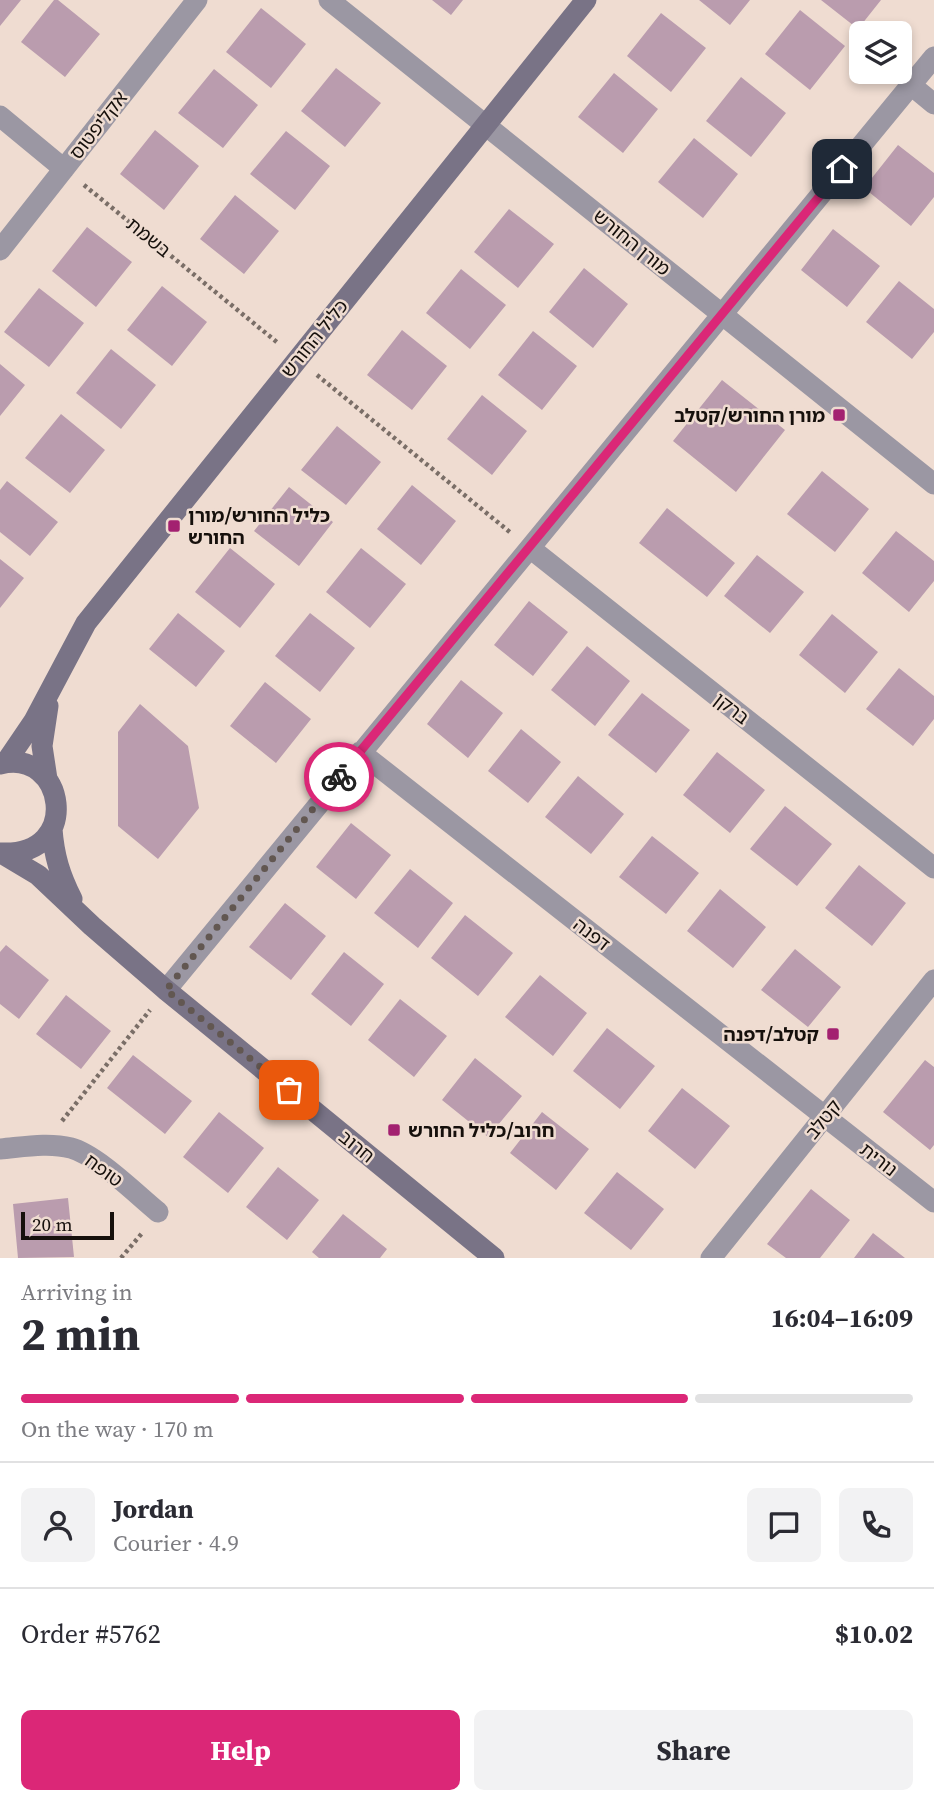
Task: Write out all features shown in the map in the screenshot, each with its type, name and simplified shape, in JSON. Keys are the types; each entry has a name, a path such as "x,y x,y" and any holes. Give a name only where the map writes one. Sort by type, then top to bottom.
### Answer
{"street":[{"name":"אקליפטוס","path":"0,250 197,0"},
{"name":"מורן החורש","path":"329,0 934,484"},
{"name":"כליל החורש","path":"3,763 34,721 86,623 586,0"},
{"path":"166,990 934,57"},
{"path":"911,85 934,104"},
{"path":"0,116 64,169"},
{"name":"ברקן","path":"530,548 934,868"},
{"name":"כליל החורש","path":"52,829 57,817 57,804 54,790 47,779 42,746 53,683"},
{"name":"דפנה","path":"360,752 825,1116"},
{"path":"3,763 29,765 47,779"},
{"path":"1,853 16,854 31,850 44,841 52,829"},
{"name":"חרוב","path":"52,829 53,853 60,875 92,926"},
{"name":"חרוב","path":"1,853 38,875 166,990 494,1258"},
{"name":"קטלב","path":"711,1258 934,980"},
{"name":"נורית","path":"825,1116 934,1202"},
{"name":"טופח","path":"0,1149 43,1145 71,1148 93,1160 158,1212"}],"path":[{"name":"בשמת","path":"64,169 530,548"},
{"path":"43,1145 166,990"},
{"path":"121,1258 158,1212"}],"building":[{"path":"0,0 21,0 0,26"},
{"path":"54,0 58,0 100,34 65,77 21,42"},
{"path":"432,0 463,0 451,15"},
{"path":"699,0 750,0 730,25"},
{"path":"821,0 881,0 864,21 849,22"},
{"path":"261,8 306,44 271,88 226,52"},
{"path":"800,10 845,46 810,90 765,54"},
{"path":"661,13 706,48 671,92 627,56"},
{"path":"336,68 381,103 345,147 301,111"},
{"path":"214,69 258,105 223,148 178,113"},
{"path":"614,73 658,109 623,153 578,117"},
{"path":"741,77 786,113 751,157 706,121"},
{"path":"155,130 199,166 164,210 120,174"},
{"path":"286,131 330,166 295,210 250,174"},
{"path":"694,138 738,174 703,218 658,182"},
{"path":"898,145 934,173 934,197 911,226 864,188"},
{"path":"235,195 279,231 244,274 200,239"},
{"path":"509,209 554,244 518,288 474,252"},
{"path":"87,227 132,262 96,307 52,271"},
{"path":"833,229 880,266 847,307 801,270"},
{"path":"584,268 628,304 593,348 549,312"},
{"path":"461,269 506,305 470,349 426,313"},
{"path":"899,281 934,309 934,332 912,359 866,322"},
{"path":"162,286 207,322 172,366 127,330"},
{"path":"39,288 84,323 49,367 4,332"},
{"path":"402,330 447,366 412,410 367,375"},
{"path":"533,331 577,366 542,410 498,375"},
{"path":"111,349 156,385 121,429 76,393"},
{"path":"0,364 25,385 0,416"},
{"path":"722,380 785,430 736,492 673,441"},
{"path":"482,395 527,431 492,475 447,439"},
{"path":"61,414 105,450 70,493 25,458"},
{"path":"337,426 381,462 346,505 301,470"},
{"path":"822,471 869,509 835,552 787,514"},
{"path":"7,481 58,522 30,556 0,532 0,490"},
{"path":"412,485 456,521 421,565 377,529"},
{"path":"289,487 333,522 299,566 254,531"},
{"path":"667,508 735,563 707,597 639,543"},
{"path":"896,531 934,561 934,581 909,612 862,573"},
{"path":"230,548 275,584 240,628 195,592"},
{"path":"361,548 406,584 370,628 326,592"},
{"path":"757,555 804,592 770,633 724,596"},
{"path":"0,559 24,578 0,608"},
{"path":"529,601 568,632 533,676 494,645"},
{"path":"178,613 225,651 196,687 149,649"},
{"path":"310,613 355,648 320,692 275,656"},
{"path":"832,614 878,652 845,693 799,655"},
{"path":"587,646 630,681 595,726 551,690"},
{"path":"899,668 934,696 934,719 913,746 866,709"},
{"path":"461,680 503,713 468,758 427,724"},
{"path":"265,682 311,719 276,763 230,726"},
{"path":"642,693 690,730 656,773 608,735"},
{"path":"140,704 188,746 199,808 158,859 118,826 118,732"},
{"path":"521,729 561,762 528,803 488,771"},
{"path":"717,752 765,790 730,833 683,795"},
{"path":"578,776 624,814 591,854 545,817"},
{"path":"785,806 832,844 797,886 750,849"},
{"path":"351,823 391,855 356,899 316,867"},
{"path":"652,836 699,873 666,914 619,877"},
{"path":"859,865 906,903 872,946 825,908"},
{"path":"410,869 453,903 418,948 374,913"},
{"path":"720,889 766,927 733,968 687,931"},
{"path":"285,903 326,936 291,980 249,947"},
{"path":"465,915 513,953 478,996 431,958"},
{"path":"6,945 49,980 19,1019 0,1004 0,952"},
{"path":"795,949 841,987 808,1027 761,990"},
{"path":"344,952 384,984 351,1026 311,994"},
{"path":"540,975 587,1013 553,1056 505,1017"},
{"path":"66,995 111,1031 81,1069 36,1034"},
{"path":"400,999 447,1036 414,1077 368,1040"},
{"path":"607,1028 655,1066 620,1109 573,1071"},
{"path":"133,1055 192,1101 165,1134 107,1088"},
{"path":"475,1058 522,1096 488,1137 442,1100"},
{"path":"925,1060 934,1067 934,1145 930,1150 883,1112"},
{"path":"682,1088 730,1126 695,1169 648,1131"},
{"path":"219,1112 264,1148 228,1193 183,1157"},
{"path":"542,1112 589,1149 556,1190 510,1153"},
{"path":"278,1167 319,1200 287,1240 246,1207"},
{"path":"617,1172 664,1209 631,1250 584,1213"},
{"path":"811,1189 850,1220 820,1258 786,1258 767,1244"},
{"path":"68,1198 74,1257 18,1258 13,1204"},
{"path":"343,1214 387,1249 380,1258 319,1258 312,1252"},
{"path":"873,1233 905,1258 854,1258"}],"way so far":[{"path":"289,1090 166,990 339,777"}],"place":[{"name":"מורן החורש/קטלב","path":"839,415"},
{"name":"כליל החורש/מורן החורש","path":"174,526"},
{"name":"קטלב/דפנה","path":"833,1034"},
{"name":"חרוב/כליל החורש","path":"394,1130"}],"route":[{"path":"339,777 842,169"}]}
